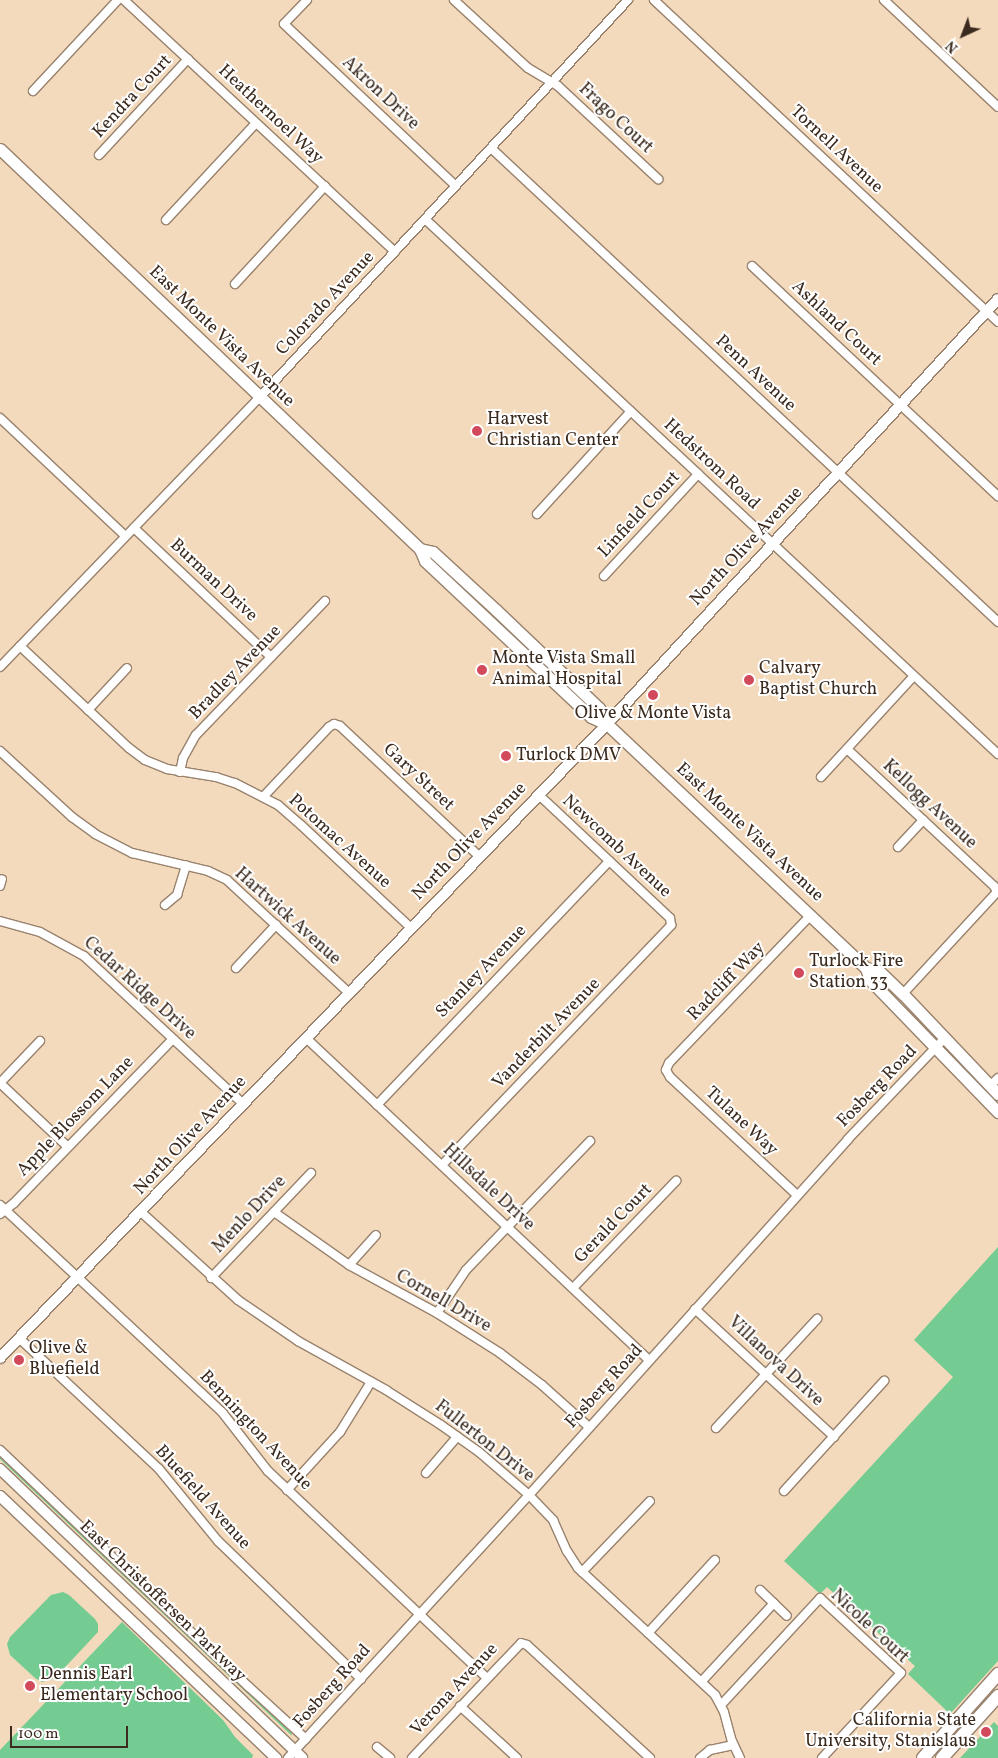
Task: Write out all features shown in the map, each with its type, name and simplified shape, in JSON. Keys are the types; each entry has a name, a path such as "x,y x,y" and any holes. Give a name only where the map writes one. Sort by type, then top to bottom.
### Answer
{"main road":[{"name":"East Monte Vista Avenue","path":"0,149 259,398 420,549 425,561 591,717 607,724 866,968 870,980 998,1112"},
{"name":"East Monte Vista Avenue","path":"420,549 433,552 496,610 599,708 607,724"},
{"path":"454,588 461,586 476,600 496,610"},
{"name":"East Monte Vista Avenue","path":"866,968 879,971 996,1086"},
{"path":"923,1758 998,1674"},
{"path":"942,1758 998,1696"}],"street":[{"path":"33,91 118,0"},
{"name":"Heathernoel Way","path":"124,0 395,252"},
{"name":"Akron Drive","path":"306,0 284,24 456,186"},
{"name":"Frago Court","path":"454,0 522,64 552,83 658,179"},
{"name":"Colorado Avenue","path":"0,666 259,398 628,0"},
{"name":"Tornell Avenue","path":"654,0 998,322"},
{"path":"884,0 998,107"},
{"name":"Kendra Court","path":"99,155 188,59"},
{"path":"166,220 256,123"},
{"name":"Penn Avenue","path":"491,148 998,622"},
{"path":"235,284 325,186"},
{"name":"Hedstrom Road","path":"425,219 998,754"},
{"name":"Ashland Court","path":"752,266 998,496"},
{"name":"North Olive Avenue","path":"0,1358 607,724 998,299"},
{"path":"537,514 631,412"},
{"path":"0,418 125,536"},
{"name":"Linfield Court","path":"604,576 698,474"},
{"name":"Burman Drive","path":"134,528 271,657"},
{"name":"Bradley Avenue","path":"180,772 186,751 196,736 325,602"},
{"name":"Potomac Avenue","path":"20,646 138,755 158,766 180,772 216,777 263,796 301,825 411,928"},
{"path":"88,710 127,668"},
{"path":"821,777 914,676"},
{"name":"Gary Street","path":"263,796 334,724 340,726 479,856"},
{"name":"Kellogg Avenue","path":"847,749 994,886 997,893 903,994"},
{"name":"Hartwick Avenue","path":"0,751 72,817 95,834 132,853 208,871 226,880 349,993"},
{"name":"Newcomb Avenue","path":"538,794 670,918 671,923"},
{"path":"898,848 923,820"},
{"name":"Stanley Avenue","path":"377,1104 609,861"},
{"path":"165,905 177,894 186,865"},
{"name":"Radcliff Way","path":"666,1070 669,1063 811,915"},
{"name":"Cedar Ridge Drive","path":"0,921 40,932 84,956 243,1104"},
{"name":"Vanderbilt Avenue","path":"442,1165 671,923"},
{"path":"236,968 276,925"},
{"name":"Apple Blossom Lane","path":"2,1210 68,1147 173,1038"},
{"name":"Hillsdale Drive","path":"306,1038 648,1360"},
{"name":"Fosberg Road","path":"295,1756 306,1739 419,1616 848,1138 946,1038"},
{"path":"40,1041 0,1083 68,1147"},
{"name":"Tulane Way","path":"666,1070 670,1077 797,1196"},
{"path":"437,1313 460,1277 590,1141"},
{"name":"Menlo Drive","path":"211,1278 311,1173"},
{"name":"Gerald Court","path":"573,1288 676,1181"},
{"name":"Bennington Avenue","path":"2,1210 79,1277 222,1412 268,1471 486,1678"},
{"name":"Fullerton Drive","path":"141,1212 211,1278 238,1300 290,1336 412,1406 491,1462 528,1495 553,1520 567,1551 582,1572 702,1681 721,1705 733,1744 740,1758"},
{"name":"Cornell Drive","path":"274,1212 349,1265 437,1313 520,1368 589,1427"},
{"path":"349,1265 376,1235"},
{"name":"Villanova Drive","path":"695,1309 834,1437"},
{"path":"716,1428 817,1319"},
{"path":"0,1352 16,1342"},
{"name":"Bluefield Avenue","path":"16,1342 159,1469 222,1546 360,1679"},
{"path":"287,1490 340,1432 371,1382"},
{"path":"784,1491 884,1382"},
{"path":"426,1473 458,1437"},
{"path":"0,1450 249,1688 262,1696 306,1739"},
{"name":"East Christoffersen Parkway","path":"0,1469 295,1756"},
{"name":"East Christoffersen Parkway","path":"3,1500 276,1758"},
{"path":"582,1572 650,1501"},
{"path":"648,1633 715,1560"},
{"path":"760,1590 787,1616"},
{"name":"Nicole Court","path":"721,1705 820,1598 901,1673 822,1758"},
{"path":"702,1681 774,1603"},
{"name":"Verona Avenue","path":"412,1758 521,1643 527,1645 650,1758"},
{"path":"460,1706 516,1758"},
{"path":"700,1758 710,1750 733,1744"},
{"path":"377,1747 390,1758"}],"green space":[{"path":"998,1247 998,1661 950,1714 908,1674 915,1666 827,1587 820,1594 784,1561 953,1377 914,1340"},
{"path":"0,1456 249,1694 265,1704 290,1729 292,1736 0,1459"},
{"path":"63,1592 69,1595 95,1619 98,1624 98,1632 55,1678 42,1682 10,1655 7,1644 10,1637 51,1595"},
{"path":"122,1622 223,1720 235,1737 253,1755 252,1758 0,1758 0,1750"},
{"name":"California State University, Stanislaus","path":"994,1722 998,1726 998,1758 960,1758"}],"place":[{"name":"Harvest Christian Center","path":"477,431"},
{"name":"Monte Vista Small Animal Hospital","path":"482,670"},
{"name":"Calvary Baptist Church","path":"749,680"},
{"name":"Olive & Monte Vista","path":"653,695"},
{"name":"Turlock DMV","path":"506,756"},
{"name":"Turlock Fire Station 33","path":"799,973"},
{"name":"Olive & Bluefield","path":"19,1360"},
{"name":"Dennis Earl Elementary School","path":"30,1686"},
{"name":"California State University, Stanislaus","path":"986,1732"}]}
